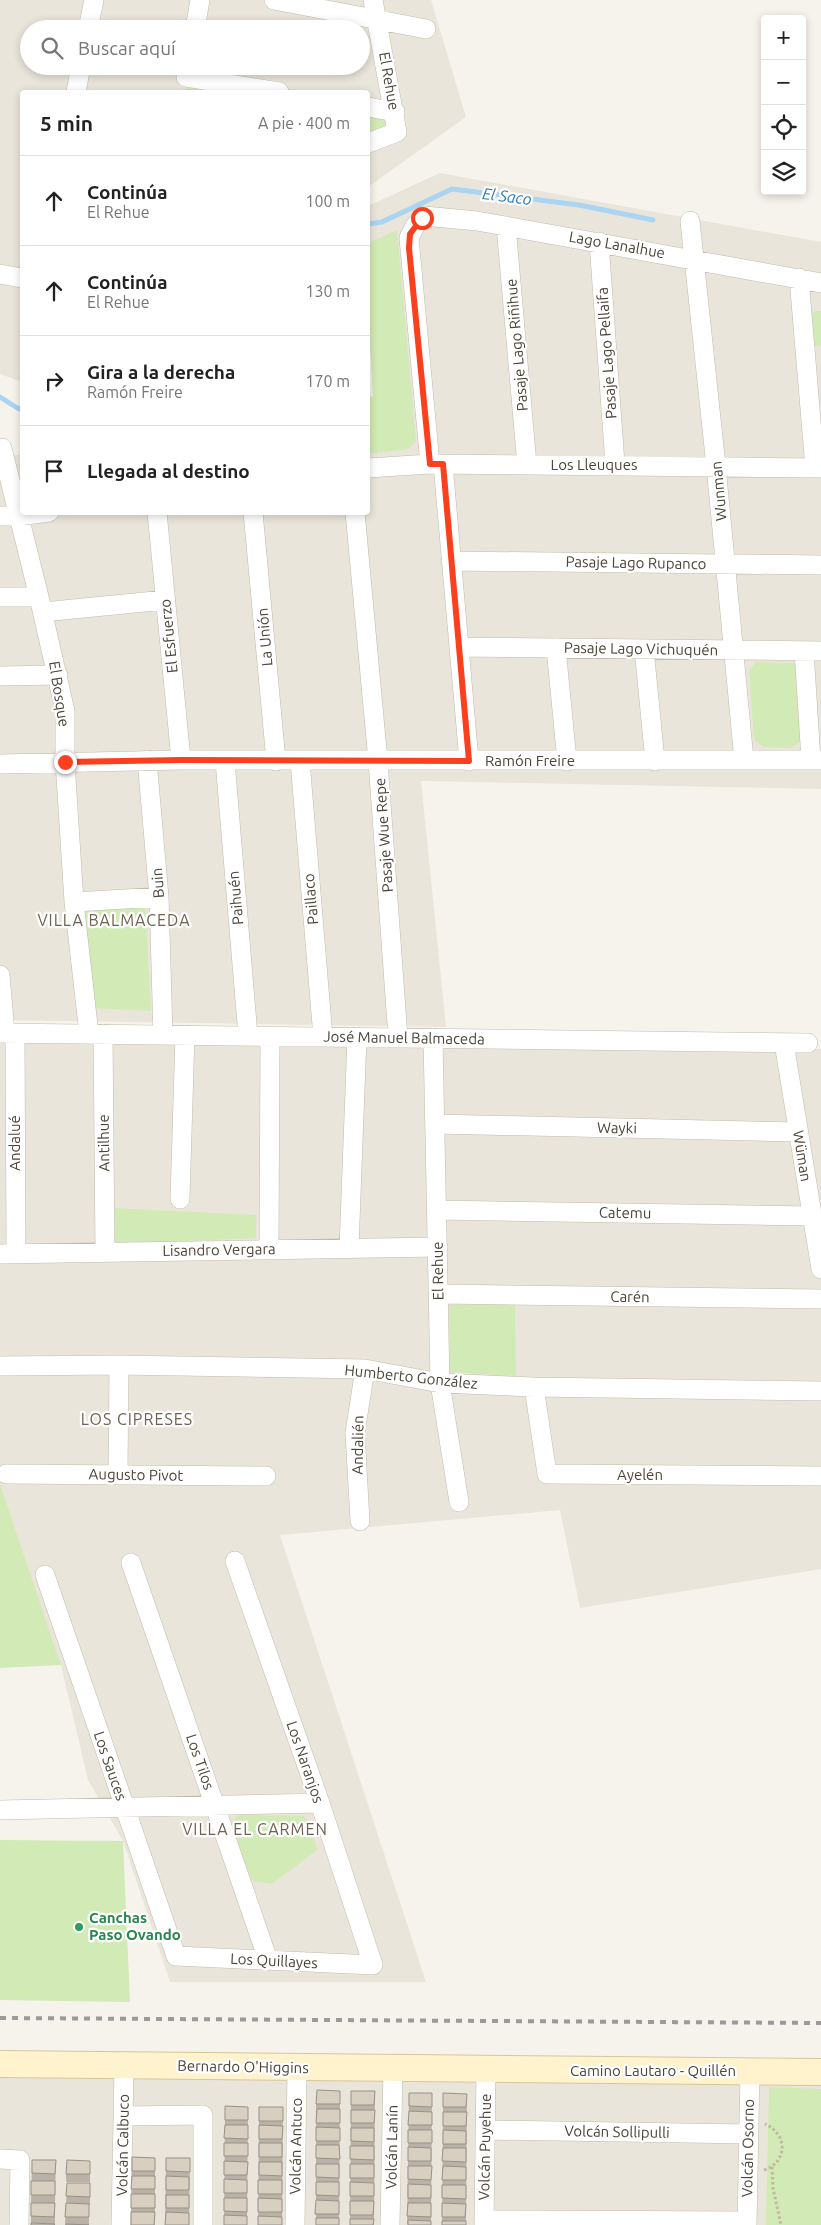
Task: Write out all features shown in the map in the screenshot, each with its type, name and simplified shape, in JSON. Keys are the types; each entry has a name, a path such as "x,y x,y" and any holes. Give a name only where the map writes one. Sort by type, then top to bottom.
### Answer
{"main road":[{"name":"Bernardo O'Higgins","path":"0,2064 486,2069"},
{"name":"Camino Lautaro - Quillén","path":"486,2069 821,2072"}],"street":[{"path":"90,20 94,0"},
{"path":"196,20 200,0"},
{"path":"274,0 426,29"},
{"name":"El Rehue","path":"370,142 397,132 395,112 373,0"},
{"path":"76,90 79,75"},
{"path":"185,78 266,90"},
{"path":"370,108 395,112"},
{"name":"Lago Lanalhue","path":"436,464 409,248 409,238 415,226 426,216 506,226 821,282"},
{"name":"Wunman","path":"690,221 726,564 744,760"},
{"name":"Pasaje Lago Riñihue","path":"506,226 527,465"},
{"name":"Pasaje Lago Pellaifa","path":"599,242 615,464"},
{"path":"0,274 20,278"},
{"path":"799,278 818,468"},
{"name":"El Bosque","path":"2,448 9,516 41,604 65,711 65,762 74,902 96,1034"},
{"path":"436,464 451,561 469,761"},
{"name":"Los Lleuques","path":"370,468 436,464 615,464 818,468"},
{"name":"El Esfuerzo","path":"157,515 181,760"},
{"name":"La Unión","path":"253,515 276,761"},
{"name":"Pasaje Wue Repe","path":"355,515 378,762 398,1038"},
{"name":"Pasaje Lago Rupanco","path":"451,561 821,565"},
{"path":"0,597 41,604 166,600"},
{"name":"Pasaje Lago Vichuquén","path":"460,648 812,651"},
{"path":"556,648 566,761"},
{"path":"644,649 655,760"},
{"path":"812,651 816,760"},
{"path":"0,676 58,675"},
{"name":"Ramón Freire","path":"0,764 147,760 378,762 816,760"},
{"name":"Buin","path":"147,760 159,896 163,1035"},
{"name":"Paihuén","path":"225,761 248,1036"},
{"name":"Paillaco","path":"300,761 323,1037"},
{"path":"74,902 159,896"},
{"name":"Andalué","path":"0,975 6,1033 8,1254"},
{"name":"José Manuel Balmaceda","path":"6,1033 808,1043"},
{"name":"Antilhue","path":"96,1034 105,1252"},
{"path":"180,1199 185,1035"},
{"path":"268,1249 270,1036"},
{"path":"349,1248 357,1037"},
{"name":"El Rehue","path":"433,1038 440,1383 459,1502"},
{"name":"Wüman","path":"784,1043 821,1269"},
{"name":"Wayki","path":"435,1124 798,1132"},
{"name":"Catemu","path":"437,1210 812,1216"},
{"name":"Lisandro Vergara","path":"8,1254 438,1247"},
{"name":"Carén","path":"439,1294 821,1299"},
{"path":"118,1474 119,1365"},
{"name":"Humberto González","path":"0,1366 119,1365 365,1369 440,1383 534,1387 821,1391"},
{"name":"Andalién","path":"360,1521 355,1433 365,1369"},
{"name":"Ayelén","path":"534,1387 547,1474 821,1476"},
{"name":"Augusto Pivot","path":"6,1474 266,1476"},
{"name":"Los Naranjos","path":"235,1560 320,1803 373,1965"},
{"name":"Los Tilos","path":"132,1563 268,1960"},
{"name":"Los Sauces","path":"45,1576 176,1956"},
{"path":"0,1810 320,1803"},
{"name":"Los Quillayes","path":"176,1956 373,1965"},
{"name":"Volcán Calbuco","path":"121,2225 124,2066"},
{"name":"Volcán Antuco","path":"295,2225 297,2067"},
{"name":"Volcán Lanín","path":"390,2225 393,2068"},
{"name":"Volcán Puyehue","path":"484,2223 486,2069"},
{"name":"Volcán Osorno","path":"747,2223 754,2127 750,2072"},
{"path":"123,2116 203,2116 202,2225"},
{"name":"Volcán Sollipulli","path":"485,2130 754,2127"},
{"path":"0,2159 20,2160 18,2225"},
{"path":"484,2223 747,2223"}],"path":[{"path":"754,2127 772,2127 780,2137 780,2160 772,2167 759,2172"},
{"path":"772,2167 773,2188 782,2225"}],"shaded area":[{"path":"0,0 431,0 466,117 370,186 370,90 20,90 20,381 0,374"},
{"path":"440,173 821,242 821,789 421,781 446,1027 0,1020 0,458 20,454 20,515 370,515 370,397 373,396 370,341 370,205"},
{"path":"0,1041 765,1051 821,1049 821,1569 580,1608 560,1510 280,1535 426,1982 170,1982 123,1841 88,1780 61,1665 0,1483"},
{"path":"0,2074 821,2082 821,2225 0,2225"}],"green space":[{"path":"188,79 251,90 186,90"},
{"path":"370,111 390,115 392,130 370,139"},
{"path":"397,230 416,441 407,449 370,454 370,397 373,396 370,341 371,242"},
{"path":"821,311 821,346 813,346 810,312"},
{"path":"756,662 793,663 799,670 802,740 792,748 764,747 754,740 749,670"},
{"path":"145,905 151,1011 92,1008 81,910"},
{"path":"113,1208 256,1215 256,1238 114,1244"},
{"path":"515,1303 516,1376 450,1372 449,1305"},
{"path":"0,1483 61,1665 0,1668"},
{"path":"239,1815 303,1816 309,1821 317,1850 272,1884 252,1881 230,1823"},
{"path":"0,1840 123,1841 130,2002 0,2000"},
{"path":"769,2087 821,2089 821,2225 766,2225"}],"building":[{"path":"317,2090 340,2091 340,2104 316,2104"},
{"path":"351,2091 375,2091 374,2105 351,2105"},
{"path":"409,2093 432,2093 432,2107 409,2106"},
{"path":"443,2093 467,2094 466,2107 443,2107"},
{"path":"225,2106 248,2107 248,2120 225,2120"},
{"path":"259,2107 283,2107 283,2121 259,2121"},
{"path":"317,2109 340,2109 340,2123 316,2123"},
{"path":"351,2110 375,2110 374,2123 351,2123"},
{"path":"409,2111 432,2112 432,2125 408,2125"},
{"path":"443,2112 467,2112 466,2126 443,2126"},
{"path":"225,2125 248,2125 248,2139 224,2138"},
{"path":"259,2125 283,2126 282,2139 259,2139"},
{"path":"316,2127 340,2128 340,2141 316,2141"},
{"path":"351,2128 374,2128 374,2142 351,2141"},
{"path":"408,2130 432,2130 432,2143 408,2143"},
{"path":"443,2130 466,2131 466,2144 443,2144"},
{"path":"224,2143 248,2143 248,2156 224,2156"},
{"path":"259,2143 282,2143 282,2157 259,2157"},
{"path":"316,2145 339,2145 340,2159 316,2158"},
{"path":"350,2146 374,2146 374,2160 350,2159"},
{"path":"408,2147 431,2148 431,2161 408,2161"},
{"path":"443,2148 466,2148 466,2162 442,2161"},
{"path":"132,2157 155,2158 155,2171 132,2171"},
{"path":"166,2158 190,2158 190,2172 166,2171"},
{"path":"32,2160 56,2160 55,2174 32,2173"},
{"path":"67,2160 90,2161 90,2174 66,2174"},
{"path":"224,2161 248,2162 247,2175 224,2175"},
{"path":"259,2162 282,2162 282,2176 259,2175"},
{"path":"316,2164 339,2164 339,2178 316,2177"},
{"path":"350,2164 374,2164 374,2178 350,2178"},
{"path":"408,2166 432,2166 431,2180 408,2179"},
{"path":"443,2166 466,2167 466,2180 442,2180"},
{"path":"132,2176 155,2176 155,2189 131,2189"},
{"path":"166,2176 189,2177 189,2190 166,2190"},
{"path":"224,2179 247,2180 247,2193 224,2193"},
{"path":"258,2180 282,2180 282,2194 258,2194"},
{"path":"31,2181 55,2181 55,2195 31,2195"},
{"path":"316,2182 339,2182 339,2196 316,2195"},
{"path":"350,2182 374,2183 374,2196 350,2196"},
{"path":"67,2183 90,2183 90,2197 66,2196"},
{"path":"408,2184 431,2185 431,2198 408,2198"},
{"path":"442,2185 466,2185 466,2199 442,2198"},
{"path":"131,2194 155,2194 155,2208 131,2208"},
{"path":"166,2195 189,2195 189,2208 166,2208"},
{"path":"224,2198 247,2198 247,2212 224,2211"},
{"path":"258,2198 282,2199 282,2212 258,2212"},
{"path":"316,2200 339,2201 339,2214 315,2214"},
{"path":"350,2201 374,2201 373,2215 350,2215"},
{"path":"31,2203 55,2203 54,2217 31,2216"},
{"path":"66,2203 89,2204 89,2217 65,2217"},
{"path":"408,2203 431,2203 431,2217 407,2216"},
{"path":"442,2203 466,2204 465,2217 442,2217"},
{"path":"131,2212 155,2212 154,2225 131,2225"},
{"path":"166,2212 189,2213 189,2225 165,2225"},
{"path":"224,2215 247,2216 247,2225 224,2225"},
{"path":"258,2216 282,2217 282,2225 258,2225"},
{"path":"316,2218 339,2218 339,2225 316,2225"},
{"path":"350,2219 374,2219 373,2225 350,2225"},
{"path":"408,2220 431,2221 431,2225 408,2225"},
{"path":"442,2221 466,2221 466,2225 442,2225"},
{"path":"31,2223 55,2224 31,2225"}],"waterway":[{"name":"El Saco","path":"370,224 382,222 452,189 579,205 653,220"},
{"name":"El Saco","path":"0,397 20,408"}],"railway":[{"path":"0,2018 821,2023"}],"place":[{"name":"Canchas Paso Ovando","path":"79,1927"}],"district":[{"name":"VILLA BALMACEDA","path":"114,920"},
{"name":"LOS CIPRESES","path":"137,1419"},
{"name":"VILLA EL CARMEN","path":"255,1829"}],"route":[{"path":"65,762 181,760 469,761 443,464 430,464 409,248 410,234 422,218"}]}
